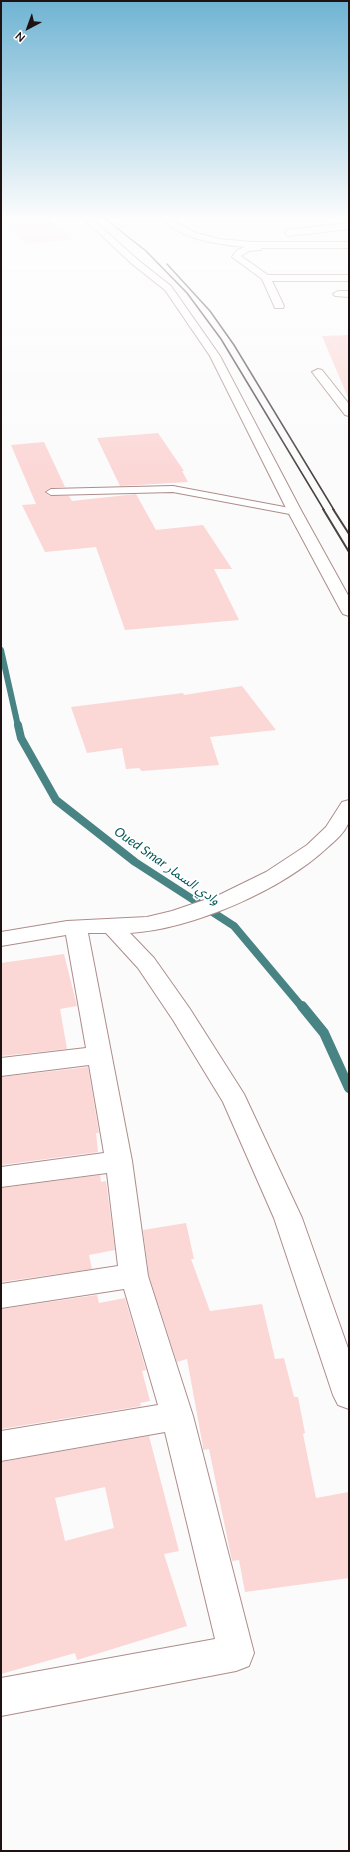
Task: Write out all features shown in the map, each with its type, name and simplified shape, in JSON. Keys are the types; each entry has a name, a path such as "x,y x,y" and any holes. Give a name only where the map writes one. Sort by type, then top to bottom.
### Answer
{"street":[{"path":"179,303 215,356 295,512 349,611"},
{"path":"318,372 349,412"},
{"path":"1,939 76,927 112,927 156,923 223,901 268,879 311,852 332,832 349,806"},
{"path":"1,1697 236,1652 177,1416 134,1276 119,1161 76,927"},
{"path":"112,927 150,970 182,1015 235,1101 288,1218 349,1395"},
{"path":"1,1067 100,1054"},
{"path":"1,1176 119,1161"},
{"path":"1,1296 134,1276"},
{"path":"1,1446 177,1416"}],"lane":[{"path":"51,492 173,488 295,512"}],"building":[{"path":"349,335 349,400 322,336"},
{"path":"158,433 184,471 182,471 188,482 120,486 97,438"},
{"path":"44,442 65,487 51,488 45,491 45,493 50,496 69,496 72,501 136,494 156,530 203,525 232,569 214,569 239,620 125,630 96,547 45,552 22,505 36,504 11,445"},
{"path":"242,686 276,730 210,737 219,765 142,771 139,768 126,769 122,748 87,753 71,707 183,693 184,695"},
{"path":"64,954 77,1006 60,1009 67,1049 1,1056 1,963"},
{"path":"88,1067 99,1133 96,1133 98,1152 1,1165 1,1077"},
{"path":"100,1175 101,1182 106,1181 115,1250 89,1255 92,1269 1,1282 1,1188"},
{"path":"186,1223 194,1259 191,1259 210,1311 262,1304 275,1359 284,1358 294,1397 298,1397 305,1433 303,1434 316,1498 349,1492 349,1578 245,1592 239,1560 232,1561 209,1449 203,1450 187,1359 177,1362 149,1276 143,1230"},
{"path":"97,1295 99,1303 125,1298 146,1370 142,1371 150,1401 140,1403 141,1406 1,1429 1,1309"},
{"path":"149,1436 179,1551 164,1554 187,1626 77,1660 75,1653 1,1674 1,1462","holes":["105,1487 114,1528 65,1541 55,1498"]}],"waterway":[{"name":"Oued Smar وادي السمار","path":"1,650 18,726"},
{"name":"Oued Smar وادي السمار","path":"18,725 21,738 56,800 135,862 234,926 302,1007"},
{"name":"Oued Smar وادي السمار","path":"302,1006 324,1033 349,1088"}],"railway":[{"path":"195,303 221,339 324,510"},
{"path":"203,303 234,345 334,510"},
{"path":"323,509 349,552"},
{"path":"333,509 349,534"}]}
